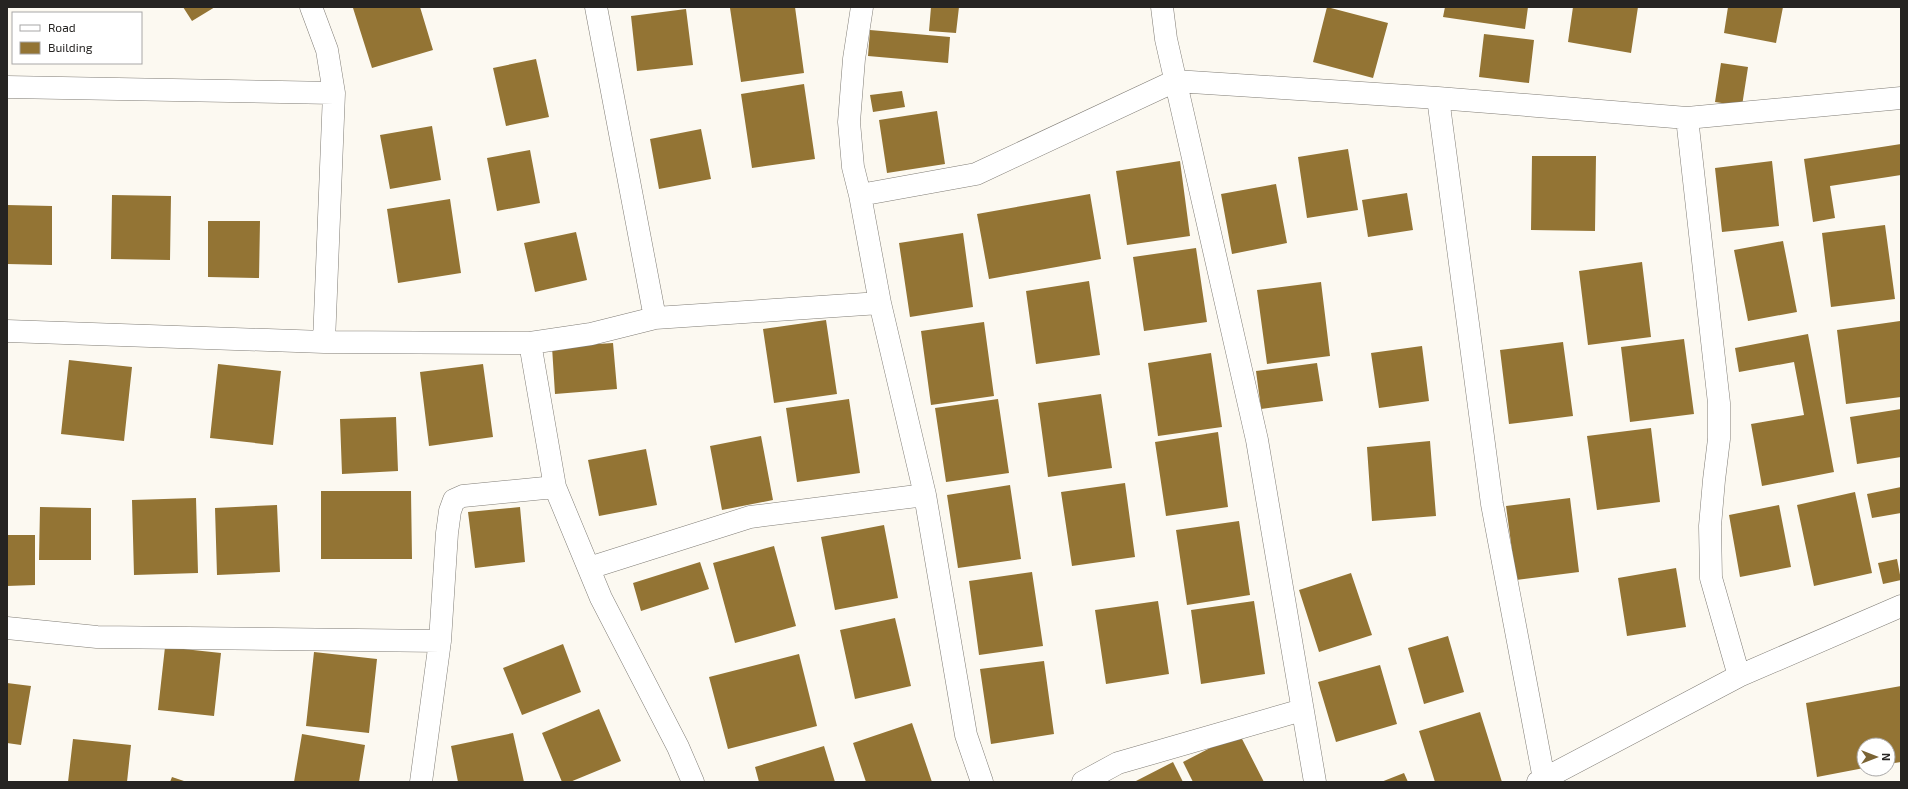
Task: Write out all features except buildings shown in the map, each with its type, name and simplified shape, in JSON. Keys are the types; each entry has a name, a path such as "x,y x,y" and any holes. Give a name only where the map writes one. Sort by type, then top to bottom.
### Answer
{"street":[{"path":"310,7 327,50 334,93 324,342"},
{"path":"596,7 655,318"},
{"path":"862,7 854,59 849,122 853,167 860,195 880,303 925,495 966,735 982,782"},
{"path":"1162,7 1166,39 1175,81 1257,440 1315,782"},
{"path":"860,195 976,174 1175,81 1438,98 1687,118 1901,98"},
{"path":"7,87 334,93"},
{"path":"1438,98 1492,504 1541,780 1739,676 1901,606"},
{"path":"1687,118 1719,403 1719,439 1710,526 1711,578 1739,676"},
{"path":"7,331 324,342 530,343 591,334 655,318 880,303"},
{"path":"530,343 555,487 601,598 678,747 693,782"},
{"path":"421,782 440,641 447,534 450,511 454,500 463,496 555,487"},
{"path":"589,568 750,517 925,495"},
{"path":"7,628 97,637 440,641"},
{"path":"1083,782 1118,763 1302,710"}]}
